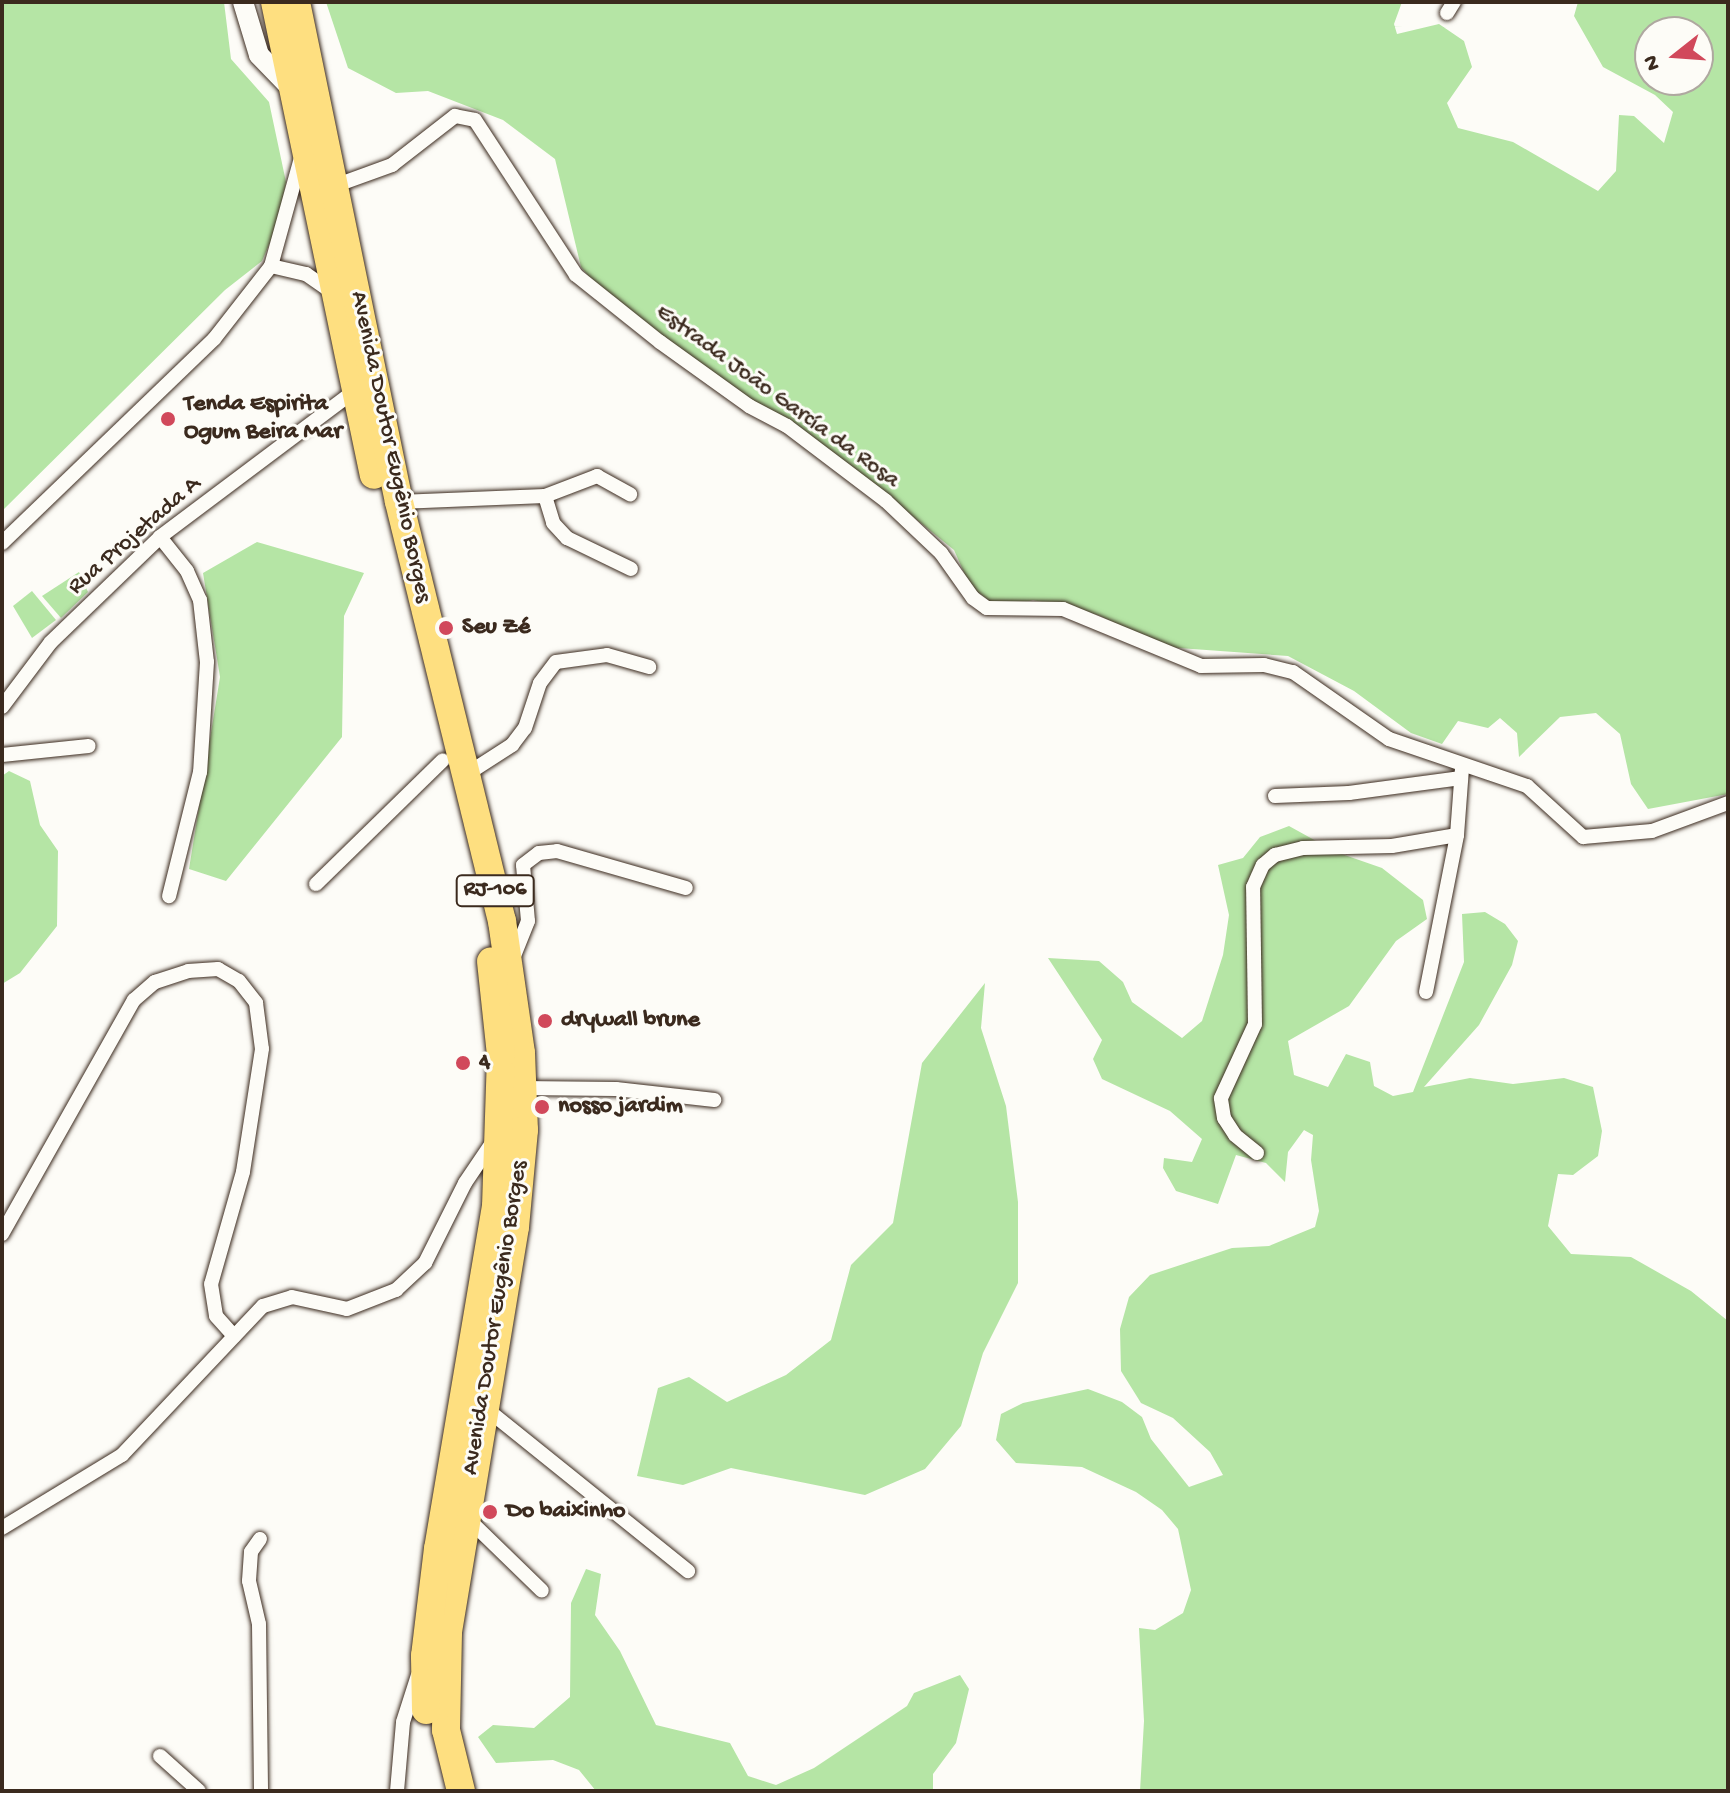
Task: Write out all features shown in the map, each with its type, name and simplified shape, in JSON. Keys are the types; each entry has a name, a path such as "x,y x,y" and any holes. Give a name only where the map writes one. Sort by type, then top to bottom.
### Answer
{"highway":[{"name":"Avenida Doutor Eugênio Borges","path":"275,2 356,390 510,965 524,1130 515,1227 465,1516 444,1688 446,1730 461,1791"},
{"name":"Avenida Doutor Eugênio Borges","path":"296,2 337,185 455,767 485,923 501,1055 500,1130 484,1291 425,1656 429,1736 441,1791"}],"main road":[{"path":"243,2 259,55 292,89"}],"street":[{"name":"Estrada João García da Rosa","path":"337,185 392,165 455,116 475,120 576,275 660,342 749,406 787,426 886,501 941,553 973,598 987,608 1063,609 1201,666 1264,665 1293,672 1389,739 1462,773 1527,786 1583,837 1652,831 1728,803"},
{"path":"2,543 214,339 271,266 288,217 305,138"},
{"path":"271,266 320,281 339,299"},
{"name":"Rua Projetada A","path":"2,707 51,642 160,537 356,390"},
{"path":"399,502 545,496 597,476 630,494"},
{"path":"545,496 553,523 567,538 631,569"},
{"path":"160,537 187,571 200,600 207,662 200,772 169,896"},
{"path":"316,884 455,767 512,745 525,728 540,683 556,662 607,655 649,667"},
{"path":"2,755 89,746"},
{"path":"1275,796 1349,793 1462,773 1457,835 1426,992"},
{"path":"1257,1153 1235,1135 1224,1118 1221,1098 1255,1024 1253,887 1263,865 1275,855 1303,848 1392,846 1457,835"},
{"path":"510,965 528,921 523,865 539,853 557,851 686,888"},
{"path":"2,1234 134,1000 155,982 188,971 218,969 239,981 256,1003 262,1049 243,1172 211,1284 216,1316 234,1336"},
{"path":"522,1088 616,1089 714,1100"},
{"path":"2,1528 122,1455 263,1306 278,1298 347,1309 396,1290 425,1263 465,1183 500,1130"},
{"path":"484,1407 688,1571"},
{"path":"465,1516 542,1591"},
{"path":"260,1539 251,1552 249,1581 259,1624 261,1791"},
{"path":"397,1791 403,1722 425,1656"},
{"path":"160,1756 199,1791"}],"green space":[{"path":"2,2 224,2 231,59 269,102 286,182 278,224 262,261 225,290 2,511"},
{"path":"326,2 1402,2 1394,24 1397,34 1439,24 1464,41 1472,67 1447,103 1458,128 1513,142 1598,191 1616,171 1619,115 1634,116 1664,143 1673,112 1656,96 1714,96 1714,16 1634,16 1634,84 1603,67 1574,16 1578,2 1728,2 1728,794 1648,809 1631,784 1620,734 1596,713 1560,717 1519,757 1517,733 1500,718 1488,728 1458,721 1442,744 1411,733 1354,691 1288,656 1165,647 1098,615 1033,600 1000,609 970,586 954,550 847,463 685,355 596,285 581,267 555,159 503,120 428,91 396,93 348,68"},
{"path":"257,542 364,573 344,616 342,737 226,881 189,869 220,677 203,573"},
{"path":"79,572 88,592 61,618 42,596"},
{"path":"32,591 56,620 32,638 13,606"},
{"path":"9,771 30,781 40,825 58,851 57,926 20,973 2,984 2,776"},
{"path":"1289,826 1336,852 1382,868 1423,900 1427,919 1396,941 1349,1006 1288,1041 1294,1075 1328,1087 1346,1054 1370,1062 1374,1086 1393,1096 1413,1092 1464,962 1462,914 1485,912 1505,924 1518,941 1512,965 1479,1025 1424,1087 1470,1078 1513,1084 1564,1078 1593,1087 1602,1131 1598,1156 1573,1175 1558,1174 1548,1226 1571,1254 1631,1257 1691,1291 1728,1321 1728,1791 1140,1791 1144,1721 1139,1628 1155,1630 1183,1613 1191,1590 1178,1529 1162,1510 1136,1492 1082,1467 1016,1463 996,1440 1001,1414 1023,1403 1088,1389 1122,1402 1142,1417 1151,1439 1189,1487 1223,1475 1210,1452 1173,1418 1141,1403 1121,1371 1120,1329 1129,1297 1150,1275 1232,1248 1269,1246 1315,1227 1319,1211 1311,1160 1313,1135 1304,1130 1288,1152 1285,1182 1266,1163 1236,1155 1218,1204 1176,1191 1163,1168 1164,1158 1192,1162 1202,1139 1170,1111 1102,1079 1093,1059 1102,1040 1048,958 1099,961 1123,982 1132,1002 1182,1038 1202,1021 1223,955 1229,915 1218,865 1243,858 1260,837"},
{"path":"985,983 981,1028 1006,1106 1018,1202 1018,1283 983,1353 961,1426 925,1469 865,1495 731,1468 683,1485 637,1476 658,1388 689,1377 727,1402 786,1375 831,1340 851,1265 893,1223 922,1063"},
{"path":"586,1569 601,1574 595,1615 620,1651 656,1725 730,1743 748,1776 776,1785 814,1768 907,1706 914,1693 960,1675 969,1689 956,1743 933,1774 933,1791 596,1791 579,1770 553,1760 496,1763 478,1737 493,1725 534,1728 570,1697 571,1603"}],"place":[{"name":"Tenda Espirita Ogum Beira Mar","path":"168,419"},
{"name":"Seu Zé","path":"446,628"},
{"name":"drywall brune","path":"545,1021"},
{"name":"4","path":"463,1063"},
{"name":"nosso jardim","path":"542,1107"},
{"name":"Do baixinho","path":"490,1512"}]}
